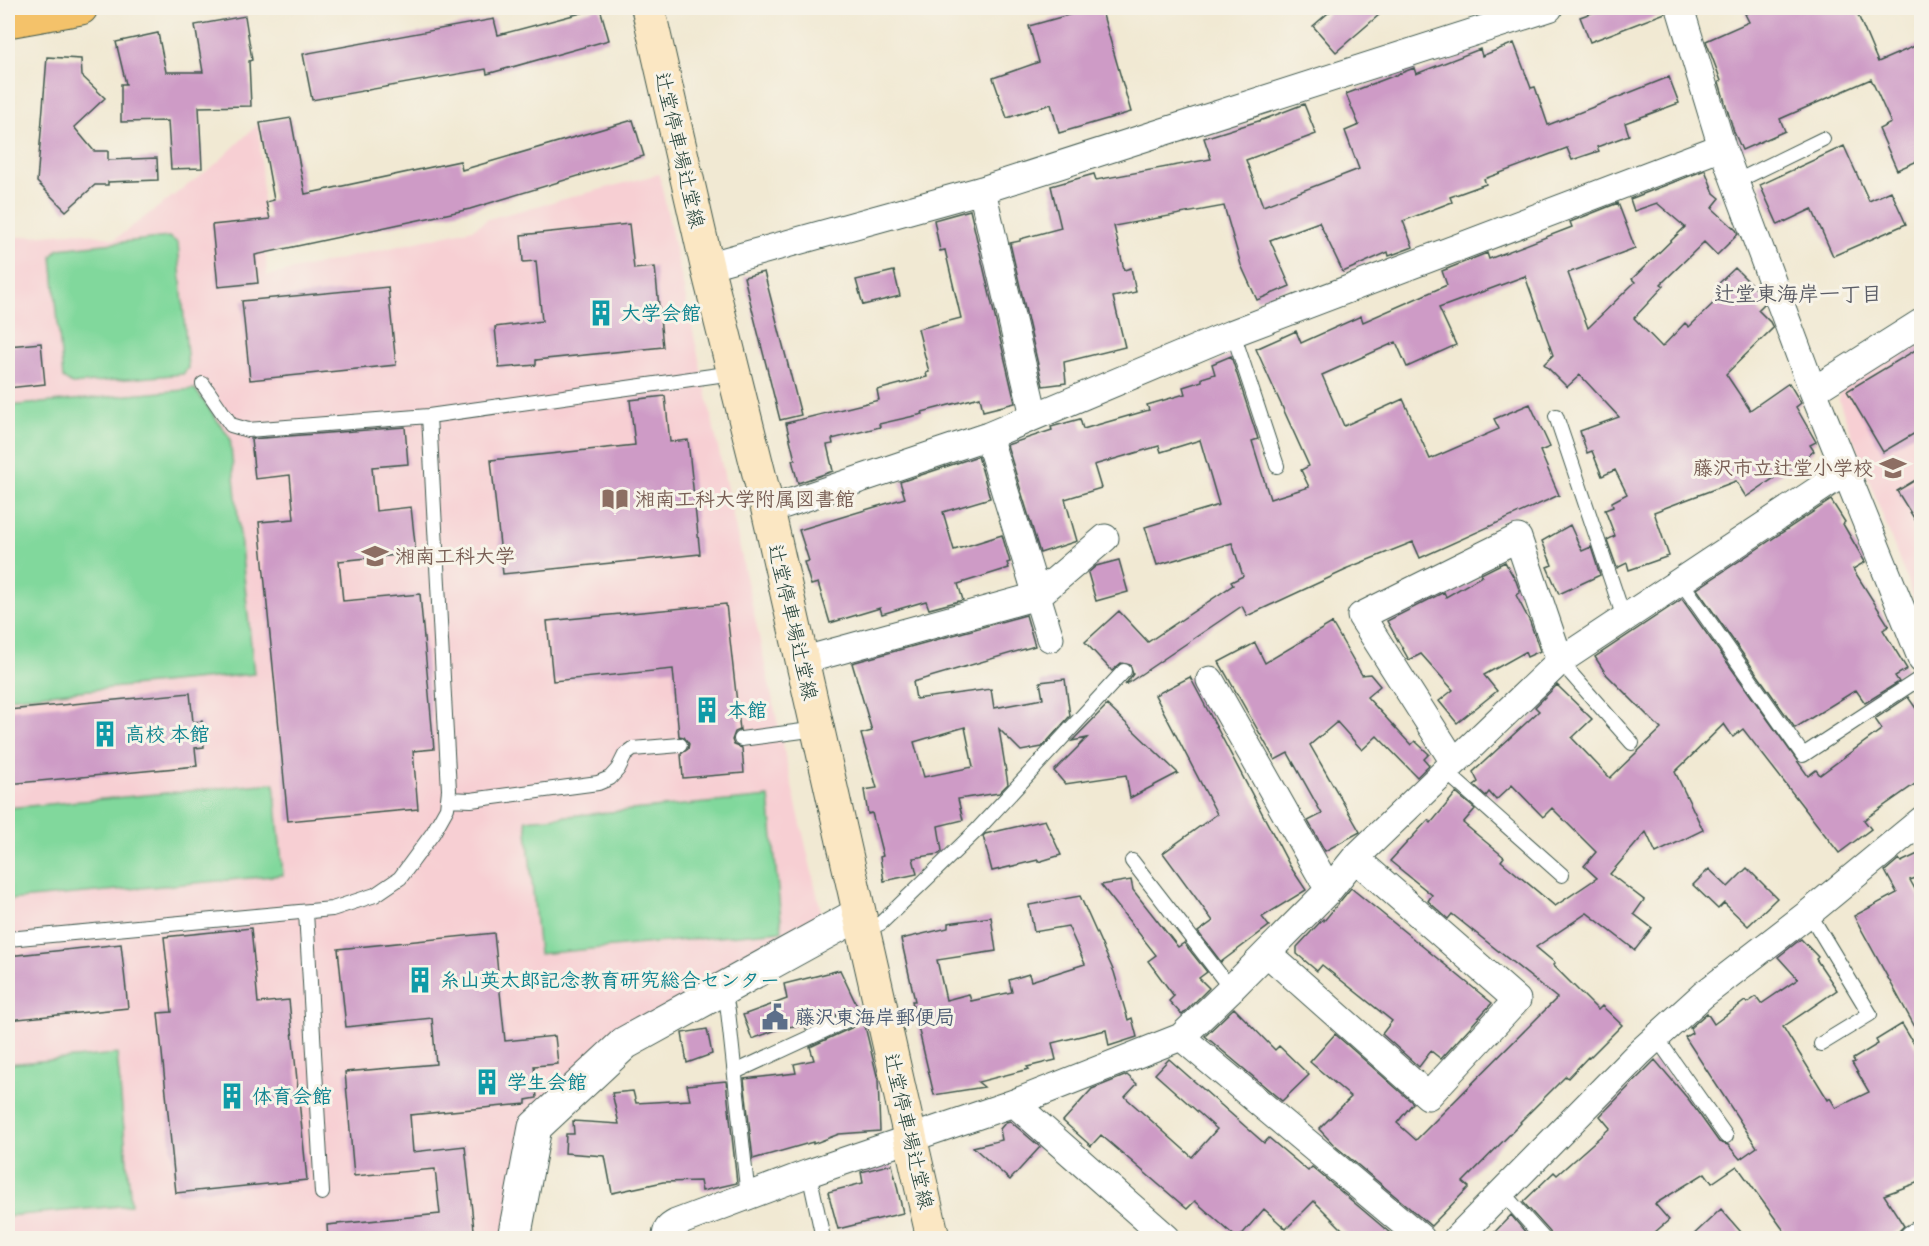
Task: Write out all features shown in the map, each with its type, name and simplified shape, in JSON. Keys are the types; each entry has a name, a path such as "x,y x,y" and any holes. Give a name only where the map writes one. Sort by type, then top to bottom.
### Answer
{"main road":[{"path":"8,21 81,8"},
{"name":"辻堂停車場辻堂線","path":"648,8 707,266 768,510 933,1239"}],"street":[{"path":"707,266 982,190 1511,14 1548,8"},
{"path":"1680,8 1722,147 1813,391 1922,660"},
{"path":"768,510 988,436 1233,333 1722,147"},
{"path":"982,190 1034,416"},
{"path":"1813,391 1922,322"},
{"path":"988,436 1050,638"},
{"path":"666,1239 669,1226 809,1173 1014,1103 1181,1037 1329,890 1355,858 1560,660 1845,472"},
{"path":"801,661 1037,596 1105,538"},
{"path":"1449,767 1361,616 1518,538 1560,660"},
{"path":"1210,680 1329,890"},
{"path":"1458,1239 1639,1053 1703,995 1809,913 1922,819"},
{"path":"1267,953 1428,1096 1517,1000 1355,858"},
{"path":"514,1239 535,1128 625,1043 724,989 861,923"},
{"path":"1181,1037 1421,1239"},
{"path":"1014,1103 1167,1239"},
{"path":"1913,1239 1922,1233"}],"lane":[{"path":"1735,182 1823,139"},
{"path":"1233,333 1277,466"},
{"path":"202,384 231,425 248,430 429,417 733,373"},
{"path":"1556,416 1624,618"},
{"path":"8,939 332,909 375,895 400,878 433,833 447,808 448,799 429,417"},
{"path":"1680,580 1803,755 1922,677"},
{"path":"1560,660 1632,743"},
{"path":"861,923 881,923 977,830 1124,671"},
{"path":"741,739 818,729"},
{"path":"448,799 471,800 598,783 610,778 625,755 633,749 680,745"},
{"path":"1449,767 1562,875"},
{"path":"1132,861 1231,989"},
{"path":"306,912 322,1193"},
{"path":"1809,913 1870,1014 1821,1044"},
{"path":"724,989 748,1197"},
{"path":"735,1072 880,1004"},
{"path":"1656,1038 1726,1136"},
{"path":"809,1173 823,1239"},
{"path":"1502,1192 1543,1239"}],"shaded area":[{"name":"湘南工科大学","path":"259,123 267,276 473,229 488,219 659,174 780,734 823,920 525,1120 503,1238 8,1238 8,238 78,232 115,239 216,164"},
{"name":"藤沢市立辻堂小学校","path":"1921,340 1921,617 1839,401 1840,389"}],"green space":[{"path":"169,237 178,243 188,368 183,374 72,384 63,378 52,256 59,249"},
{"path":"195,389 230,438 254,674 8,698 8,406"},
{"path":"274,783 283,875 8,900 8,808"},
{"path":"769,797 782,931 539,954 526,820"},
{"path":"117,1054 131,1205 8,1216 8,1064"}],"building":[{"path":"600,8 609,40 487,74 486,69 312,100 303,54 494,19 498,35"},
{"path":"1093,8 1101,8 1131,112 1059,133 1051,104 1007,118 993,78 1039,62 1029,26"},
{"path":"1334,8 1387,8 1336,52 1313,26"},
{"path":"1605,8 1665,8 1665,13 1590,42 1580,17"},
{"path":"1759,8 1855,8 1878,62 1922,43 1922,159 1897,170 1879,129 1891,123 1871,79 1780,119 1785,131 1742,150 1734,132 1719,82 1721,81 1706,41 1749,22 1745,14"},
{"path":"245,16 252,60 249,61 251,106 199,107 202,168 171,169 168,121 121,122 121,84 126,84 116,42 158,33 166,72 203,72 195,25"},
{"path":"1514,43 1531,88 1535,87 1548,125 1669,77 1679,103 1625,123 1629,135 1597,147 1599,151 1572,160 1567,148 1484,179 1486,184 1450,197 1452,202 1403,221 1413,247 1389,256 1388,252 1343,272 1319,222 1270,240 1290,286 1257,300 1241,265 1224,206 1114,226 1124,270 1131,268 1136,292 1113,297 1125,347 1064,362 1066,383 1043,386 1010,243 1061,228 1051,186 1094,174 1096,180 1211,159 1204,138 1304,104 1316,134 1246,160 1263,206 1359,169 1345,131 1359,125 1346,94 1414,68 1416,74 1480,49 1482,56"},
{"path":"47,57 81,59 82,76 105,98 74,127 94,151 108,151 108,160 157,158 158,180 108,182 108,185 95,185 66,211 37,182"},
{"path":"291,118 305,194 460,161 462,170 633,120 644,156 470,209 255,255 258,283 218,287 212,225 270,219 266,202 274,200 260,123"},
{"path":"1844,146 1869,201 1891,191 1906,224 1833,256 1812,209 1778,225 1760,185"},
{"path":"1705,170 1714,193 1720,198 1712,208 1738,234 1717,255 1704,242 1661,284 1664,286 1634,318 1662,347 1685,323 1689,327 1723,294 1716,286 1735,268 1759,292 1764,304 1758,310 1773,328 1726,374 1750,410 1789,383 1801,403 1796,407 1816,442 1810,445 1814,451 1746,497 1736,481 1654,512 1669,556 1629,570 1627,563 1617,568 1607,540 1615,536 1605,510 1613,507 1612,502 1627,494 1615,470 1602,476 1592,451 1587,453 1580,431 1619,417 1580,375 1567,387 1544,364 1553,355 1525,276 1439,308 1456,345 1407,367 1396,342 1322,375 1344,426 1403,399 1430,459 1499,429 1494,419 1530,404 1550,447 1540,451 1559,495 1420,558 1413,542 1345,569 1247,616 1242,606 1125,685 1133,674 1130,665 1121,663 1112,671 1085,642 1119,611 1148,642 1233,585 1231,582 1243,576 1232,543 1157,565 1145,527 1219,505 1200,440 1161,452 1159,446 1094,465 1101,488 1065,499 1077,541 1040,553 1007,445 1052,430 1051,427 1080,419 1083,429 1149,410 1147,405 1185,394 1183,387 1215,374 1212,364 1231,356 1258,439 1252,441 1270,499 1309,487 1301,470 1309,466 1256,349 1296,331 1301,343 1361,316 1363,322 1447,285 1442,271 1487,253 1489,259 1572,227 1570,222 1618,203 1635,248 1568,273 1588,328 1635,282 1632,279 1685,227 1657,203 1634,211 1630,199"},
{"path":"970,210 1015,403 983,411 980,397 832,439 833,444 827,445 833,471 798,483 786,423 879,400 877,390 927,377 926,373 929,372 918,329 961,318 945,250 940,251 934,220"},
{"path":"629,224 634,269 655,267 663,347 536,360 536,365 499,368 495,327 542,321 536,261 523,262 521,235"},
{"path":"894,271 900,296 863,305 856,280"},
{"path":"764,272 801,415 780,420 744,277"},
{"path":"388,287 396,365 250,380 242,301"},
{"path":"41,343 45,384 8,388 8,346"},
{"path":"1922,346 1922,429 1883,452 1847,391"},
{"path":"665,396 670,442 688,440 700,554 503,574 491,460 635,445 630,400"},
{"path":"405,427 408,464 372,467 376,511 411,507 416,553 339,561 343,601 420,594 434,749 413,751 418,809 288,821 259,522 294,519 290,475 255,479 251,439"},
{"path":"978,456 990,498 943,512 954,550 1002,535 1010,562 1007,563 1009,568 958,584 963,600 929,609 926,601 882,614 880,608 830,623 818,583 811,585 804,562 809,561 799,530 905,498 900,482"},
{"path":"1922,476 1922,531 1897,491"},
{"path":"1831,500 1865,562 1853,569 1889,626 1883,630 1907,669 1895,676 1899,682 1865,703 1856,690 1795,728 1697,589"},
{"path":"1570,525 1582,551 1591,547 1600,575 1559,594 1547,567 1552,565 1542,541"},
{"path":"1119,560 1128,592 1096,601 1088,573 1096,566"},
{"path":"1505,562 1516,581 1520,592 1516,595 1530,622 1540,651 1527,657 1525,652 1484,675 1497,691 1457,723 1439,701 1453,690 1421,654 1409,660 1387,621 1444,592 1446,597 1482,576 1481,574"},
{"path":"1682,599 1808,776 1816,770 1820,775 1882,729 1875,719 1908,697 1922,717 1922,779 1864,820 1871,829 1839,853 1743,729 1733,737 1724,724 1675,772 1703,830 1656,853 1646,832 1610,874 1644,900 1634,914 1652,928 1635,950 1587,913 1536,947 1555,963 1553,965 1598,1010 1602,1006 1622,1025 1520,1122 1463,1182 1469,1187 1431,1226 1334,1145 1319,1129 1351,1097 1310,1062 1335,1034 1413,1103 1397,1123 1416,1140 1557,998 1452,914 1448,919 1428,901 1432,895 1390,861 1428,820 1431,823 1456,793 1475,809 1463,823 1504,857 1501,861 1555,906 1597,878 1584,866 1596,852 1552,808 1543,817 1512,785 1496,800 1489,792 1486,796 1474,785 1478,782 1473,772 1539,711 1535,707 1557,685 1592,719 1572,738 1610,778 1661,729 1606,674 1595,657"},
{"name":"本館","path":"726,604 740,730 735,732 732,740 734,745 742,748 744,773 683,778 681,754 688,749 689,744 684,737 679,736 673,669 553,681 547,621"},
{"path":"1026,615 1035,646 913,682 916,699 991,689 994,708 1043,699 1040,682 1065,679 1070,716 1042,747 1021,751 999,729 1008,784 999,793 958,799 963,820 938,826 942,851 939,854 913,858 917,874 884,881 880,857 883,856 872,813 868,814 864,790 877,788 861,734 872,731 852,663","holes":["965,727 973,767 924,777 914,742"]},
{"path":"1332,623 1362,675 1370,674 1380,686 1367,697 1411,745 1415,741 1429,754 1424,759 1429,765 1417,777 1377,736 1362,750 1337,722 1310,745 1360,832 1325,851 1308,821 1322,814 1288,753 1275,760 1219,662 1255,643 1265,663"},
{"path":"1190,677 1290,866 1306,890 1262,917 1269,926 1221,962 1198,932 1213,921 1163,853 1217,814 1155,695"},
{"name":"高校 本館","path":"190,693 193,722 202,721 204,747 195,748 197,766 8,784 8,710"},
{"path":"1107,705 1178,773 1130,798 1126,775 1065,784 1054,771 1087,738 1072,741"},
{"path":"1045,820 1061,855 992,871 983,836 985,834"},
{"path":"1922,852 1922,876 1910,880 1921,900 1921,1038 1854,916 1897,893 1885,871 1899,859 1901,862"},
{"path":"1747,868 1777,898 1748,926 1724,903 1718,909 1693,885 1709,869 1728,887"},
{"path":"1131,880 1133,890 1178,947 1184,943 1207,972 1199,978 1209,988 1182,1015 1169,1001 1174,996 1148,961 1156,955 1101,885"},
{"path":"1351,888 1492,1003 1441,1059 1431,1051 1419,1067 1382,1034 1392,1021 1322,965 1317,971 1297,954 1297,947 1323,919 1324,921"},
{"path":"1080,896 1114,972 1128,1020 1132,1018 1137,1037 1109,1046 1106,1030 1052,1043 1056,1060 978,1082 984,1087 934,1095 912,1001 915,1001 901,939 948,928 948,923 991,917 996,951 937,960 946,1000 969,994 971,1001 1012,992 1009,980 1029,974 1031,981 1085,964 1068,926 1034,932 1029,905"},
{"name":"体育会館","path":"251,928 258,1003 289,1000 307,1180 176,1193 158,1013 172,1012 164,937"},
{"path":"494,933 505,1041 555,1036 558,1064 534,1066 537,1098 526,1100 526,1104 410,1115 413,1152 465,1146 475,1239 328,1239 327,1225 440,1214 435,1169 354,1176 345,1072 436,1064 432,1018 346,1027 338,949"},
{"path":"1801,939 1818,957 1816,959 1837,990 1783,1027 1828,1100 1830,1098 1836,1108 1869,1092 1852,1063 1855,1062 1853,1059 1878,1044 1876,1040 1902,1024 1922,1057 1922,1181 1884,1195 1904,1226 1887,1239 1790,1239 1737,1166 1712,1183 1705,1173 1655,1204 1669,1220 1647,1239 1552,1239 1550,1232 1523,1202 1554,1172 1557,1175 1610,1128 1600,1116 1655,1060 1689,1100 1719,1142 1728,1145 1740,1159 1757,1147 1685,1037 1692,1033 1690,1028 1707,1013 1714,1024 1745,1001 1747,1003 1756,997 1761,1004 1798,979 1778,957"},
{"path":"121,944 128,1008 8,1020 8,956"},
{"path":"840,970 857,1006 806,1029 805,1025 787,1026 752,1039 743,1015 787,999 784,984"},
{"path":"1234,1008 1275,1050 1279,1046 1309,1075 1282,1101 1205,1036"},
{"path":"864,1022 878,1080 880,1131 839,1134 813,1144 813,1142 753,1159 744,1079 796,1073 794,1064 814,1060 810,1047"},
{"path":"707,1029 712,1054 687,1063 682,1033"},
{"path":"1169,1059 1264,1143 1269,1138 1308,1171 1312,1167 1397,1239 1352,1239 1314,1201 1286,1229 1264,1209 1238,1239 1195,1201 1187,1209 1101,1135 1091,1146 1063,1121 1092,1089 1127,1075 1137,1084 1125,1097 1192,1157 1217,1129 1155,1074"},
{"path":"726,1081 737,1183 702,1191 700,1181 663,1182 612,1193 605,1156 565,1153 566,1134 574,1134 573,1121 619,1124 612,1093 633,1091 636,1103 690,1100 687,1085"},
{"path":"1010,1121 1040,1147 1010,1180 973,1147 1002,1140 1000,1129"},
{"path":"892,1164 903,1213 838,1229 828,1192 863,1183 861,1172"},
{"path":"1721,1209 1747,1239 1689,1239"},
{"path":"1511,1215 1531,1239 1488,1239"}],"place":[{"name":"大学会館","path":"601,313"},
{"name":"藤沢市立辻堂小学校","path":"1893,468"},
{"name":"湘南⼯科⼤学附属図書館","path":"615,499"},
{"name":"湘南工科大学","path":"375,556"},
{"name":"本館","path":"707,710"},
{"name":"高校 本館","path":"105,734"},
{"name":"糸山英太郎記念教育研究総合センター","path":"420,980"},
{"name":"藤沢東海岸郵便局","path":"775,1017"},
{"name":"学生会館","path":"487,1082"},
{"name":"体育会館","path":"232,1096"}],"district":[{"name":"辻堂東海岸一丁目","path":"1798,293"}]}
